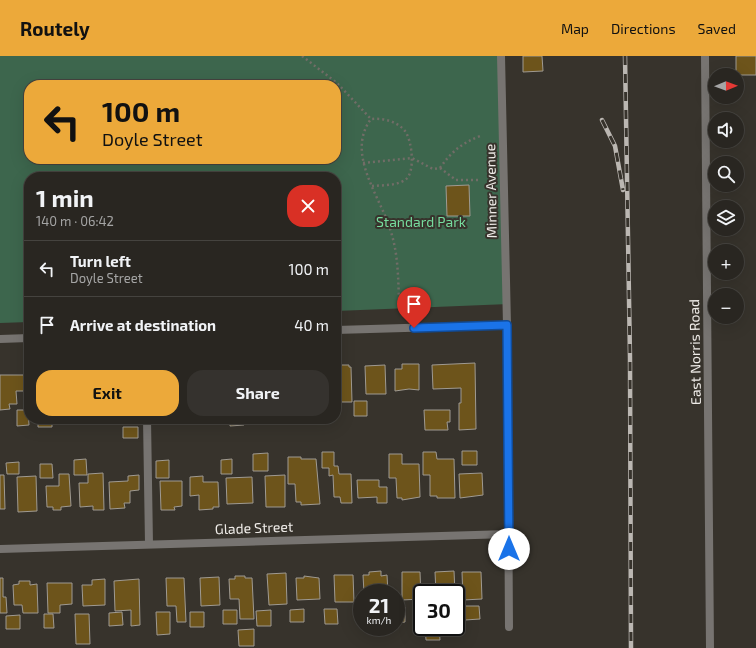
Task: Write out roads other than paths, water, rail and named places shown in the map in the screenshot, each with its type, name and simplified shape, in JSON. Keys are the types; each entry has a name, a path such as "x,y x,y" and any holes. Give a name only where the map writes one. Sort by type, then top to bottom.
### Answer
{"street":[{"name":"Minner Avenue","path":"501,56 507,325 509,627"},
{"name":"East Norris Road","path":"705,56 710,648"},
{"path":"341,330 507,325"},
{"path":"0,339 24,338"},
{"path":"147,424 149,544"},
{"name":"Glade Street","path":"0,549 509,534"}],"railway":[{"path":"625,56 630,358 631,648"},
{"path":"602,120 615,146 623,190"}],"park label":[{"name":"Standard Park","path":"421,222"}]}
